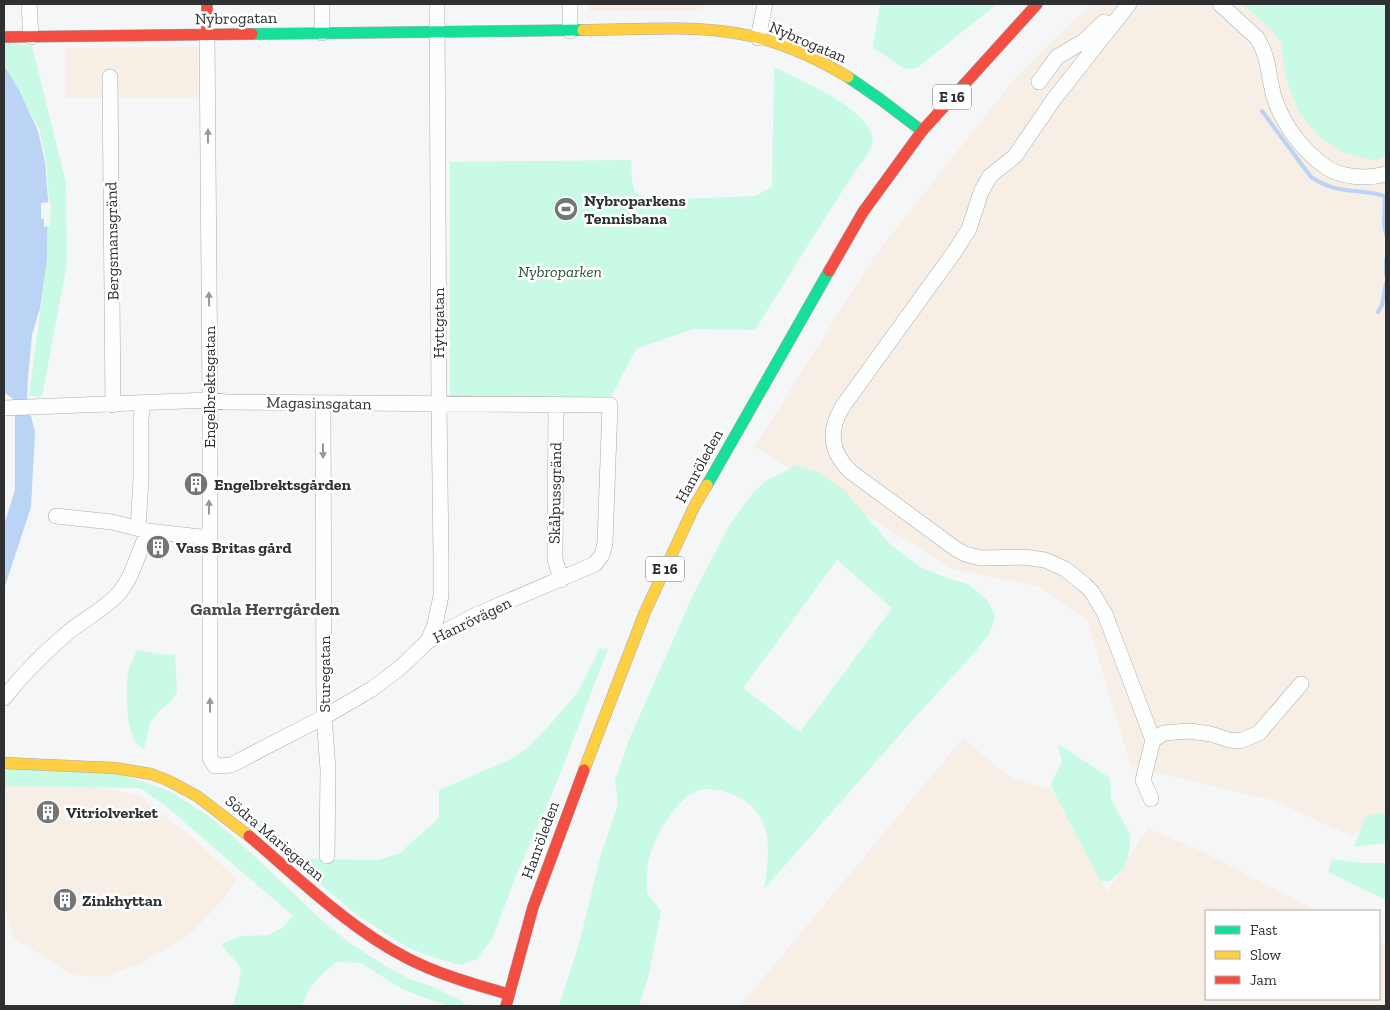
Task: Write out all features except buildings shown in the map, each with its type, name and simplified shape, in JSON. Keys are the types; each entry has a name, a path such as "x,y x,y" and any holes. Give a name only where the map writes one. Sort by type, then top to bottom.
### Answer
{"main road":[{"name":"Engelbrektsgatan","path":"207,4 207,35"},
{"name":"Hanröleden","path":"506,1006 533,907 619,676 645,612 695,505 863,212 922,131 1037,4"},
{"name":"Nybrogatan","path":"4,37 702,30 758,38 806,54 847,76 922,131"},
{"name":"Södra Mariegatan","path":"4,763 124,767 172,782 214,807 329,904 393,950 426,968 508,994"}],"street":[{"path":"29,4 31,37"},
{"path":"322,4 322,33"},
{"name":"Hyttgatan","path":"428,641 437,618 441,596 437,4"},
{"path":"570,4 570,31"},
{"path":"758,38 765,4"},
{"path":"1129,4 1054,99 1015,156 990,176 984,186 969,229 843,406 835,421 833,438 835,449 840,459 851,472 956,549 965,554 981,558 1024,557 1045,560 1065,569 1084,584 1098,601 1105,614 1153,740 1143,780 1151,799"},
{"path":"1220,4 1261,44 1269,67 1274,98 1283,119 1299,142 1327,168 1350,176 1379,176 1386,174"},
{"path":"1039,82 1057,57 1084,40 1104,22 1111,27"},
{"name":"Engelbrektsgatan","path":"207,35 210,758 215,766 218,766"},
{"name":"Bergsmansgränd","path":"110,77 113,404"},
{"name":"Magasinsgatan","path":"7,408 210,400 226,402 610,405"},
{"name":"Sturegatan","path":"323,403 324,717 328,769 327,856"},
{"path":"4,698 37,661 66,634 106,606 119,593 128,580 143,530 141,419 143,404"},
{"name":"Skålpussgränd","path":"556,405 555,559 561,580"},
{"name":"Hanrövägen","path":"218,766 231,765 324,717 386,680 428,641 476,615 595,564 604,550 610,405"},
{"path":"56,516 112,522 143,530 209,538"},
{"path":"1153,740 1164,733 1189,731 1211,734 1229,740 1240,740 1259,733 1301,684"}],"shaded area":[{"path":"590,4 703,4 702,11 590,11"},
{"path":"1091,4 1251,4 1278,34 1297,102 1329,137 1386,160 1386,816 1351,836 1275,801 1131,766 1087,620 1038,586 953,569 755,447 875,255 1017,76"},
{"path":"198,47 198,97 65,98 65,48"},
{"path":"963,738 1011,778 1053,790 1107,892 1148,828 1201,851 1316,910 1205,910 1205,1000 1380,1000 1380,943 1386,946 1386,1006 740,1006"},
{"path":"4,786 92,787 141,797 201,845 236,879 223,900 188,936 143,962 105,977 73,975 14,938 4,910"}],"green space":[{"path":"880,4 997,4 917,68 904,69 873,47"},
{"path":"1243,4 1386,4 1386,157 1372,160 1347,154 1321,139 1299,113 1287,81 1281,42"},
{"path":"4,42 32,46 66,183 67,263 42,397 29,396 47,260 49,199 46,161 40,131 4,63"},
{"name":"Nybroparken","path":"774,67 830,95 857,114 867,125 873,140 867,155 829,211 755,330 693,329 636,349 609,401 450,396 450,162 631,160 635,193 655,200 756,196 772,186"},
{"path":"797,465 820,473 844,490 889,543 920,567 968,584 988,601 995,616 990,632 976,651 764,889 768,845 762,820 754,809 744,800 722,791 699,790 683,800 662,828 649,860 647,893 661,911 649,974 639,1006 559,1006 580,940 601,854 618,804 615,780 631,735 693,595 729,526 751,495 764,482","holes":["837,560 892,608 800,732 743,688"]},
{"path":"600,648 608,649 555,787 516,876 492,939 477,959 459,965 405,946 356,914 221,801 232,797 307,859 379,860 400,853 439,818 439,790 511,759 526,749 549,726 578,692"},
{"path":"137,650 175,655 177,692 150,723 144,749 137,744 129,725 127,700 129,668"},
{"path":"1058,744 1110,778 1111,799 1131,836 1128,857 1123,869 1110,881 1100,881 1053,790 1051,783 1062,763"},
{"path":"4,768 117,773 170,791 210,817 327,925 350,943 387,967 458,999 467,1006 447,1006 404,990 361,963 336,962 312,987 302,1006 233,1006 241,968 221,944 241,936 269,935 282,928 293,916 166,806 140,788 4,786"},
{"path":"1386,812 1386,843 1354,847 1366,816"},
{"path":"1332,859 1362,863 1386,863 1386,900 1328,872"}],"water":[{"path":"4,65 19,90 38,131 45,162 48,200 47,260 40,308 32,335 28,377 27,401 35,432 31,507 4,589 4,525 15,490 15,416 13,399 4,394"}],"pier":[{"path":"51,202 50,226 44,227 44,219 41,219 41,203"}],"waterway":[{"path":"1262,111 1311,177 1320,183 1338,189 1385,196 1384,224 1386,234"},
{"path":"1386,259 1386,274"},
{"path":"1378,312 1382,305 1386,283"}],"traffic: fast":[{"path":"252,34 583,30"},
{"path":"848,77 922,131"},
{"path":"707,485 829,271"}],"traffic: slow":[{"path":"583,30 698,29 735,33 765,39 794,49 848,77"},
{"path":"584,770 645,612 695,505 707,485"},
{"path":"4,763 115,768 151,774 197,796 249,836"}],"traffic: jam":[{"path":"207,4 207,35"},
{"path":"829,271 863,212 922,131 1037,4"},
{"path":"4,37 252,34"},
{"path":"506,1006 533,907 584,770"},
{"path":"249,836 324,901 384,945 442,974 508,994"}],"place":[{"name":"Nybroparkens Tennisbana","path":"566,209"},
{"name":"Engelbrektsgården","path":"196,484"},
{"name":"Vass Britas gård","path":"158,547"},
{"name":"Vitriolverket","path":"48,812"},
{"name":"Zinkhyttan","path":"65,900"}],"district":[{"name":"Gamla Herrgården","path":"265,609"}]}
